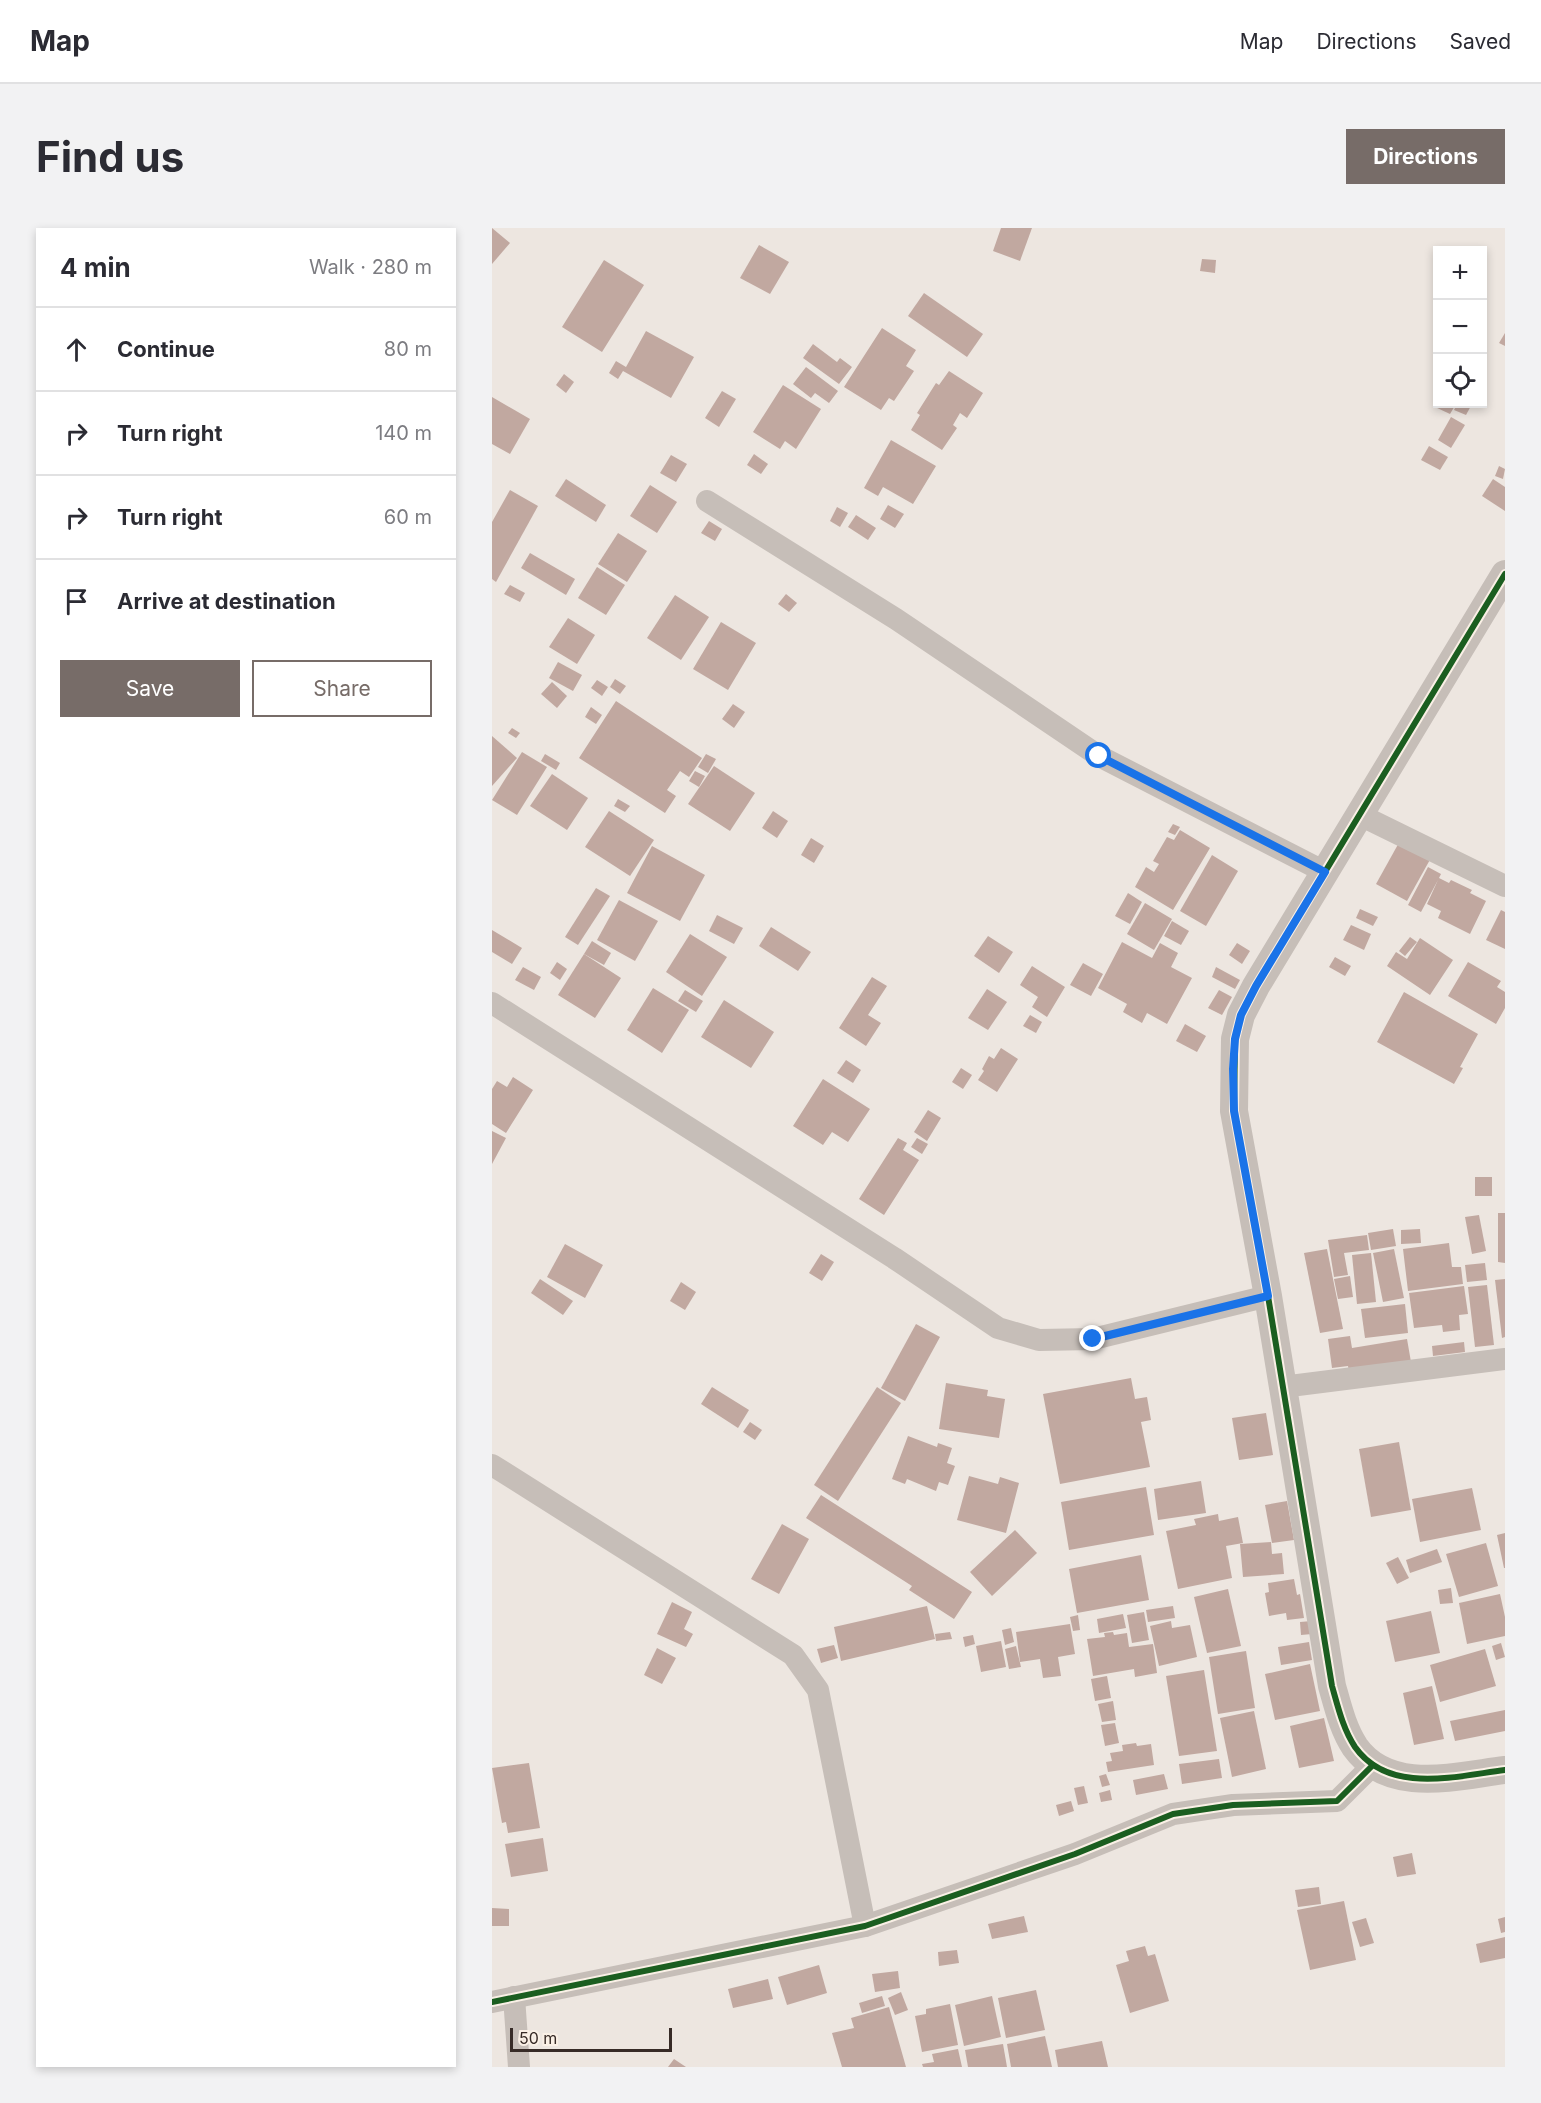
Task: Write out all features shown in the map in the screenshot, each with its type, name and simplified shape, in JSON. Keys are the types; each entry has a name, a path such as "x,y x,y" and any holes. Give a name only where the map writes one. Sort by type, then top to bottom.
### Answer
{"street":[{"path":"707,501 896,619 1099,756 1325,872"},
{"path":"1505,574 1256,986 1241,1015 1235,1039 1233,1069 1234,1111 1268,1296 1332,1686 1341,1718 1355,1746 1382,1771 1405,1778 1440,1778 1505,1770"},
{"path":"1360,814 1505,886"},
{"path":"492,1003 884,1252 998,1328 1039,1340 1093,1339 1268,1296"},
{"path":"1282,1387 1505,1359"},
{"path":"492,1466 793,1655 818,1690 865,1926"},
{"path":"492,2002 865,1926 1075,1854 1173,1814 1233,1805 1337,1801 1373,1765"},
{"path":"514,1998 519,2067"}],"building":[{"path":"492,228 510,243 492,264"},
{"path":"1001,228 1032,228 1020,261 993,251"},
{"path":"759,245 789,262 770,294 740,278"},
{"path":"1202,259 1216,260 1215,273 1200,271"},
{"path":"604,260 644,285 602,352 562,327"},
{"path":"924,293 983,334 967,357 908,316"},
{"path":"882,328 916,350 906,366 914,371 894,401 889,398 881,410 844,387"},
{"path":"646,331 694,357 671,398 623,371 618,379 609,373 616,361 626,367"},
{"path":"1505,333 1505,346 1499,343"},
{"path":"813,344 837,362 840,358 852,367 839,384 803,358"},
{"path":"806,367 838,391 829,403 815,393 811,398 793,384"},
{"path":"949,371 983,393 967,418 960,413 953,425 957,428 942,450 911,430 920,415 917,413 936,383 939,385"},
{"path":"564,374 574,382 566,393 556,385"},
{"path":"783,385 821,409 796,449 785,441 780,449 753,432"},
{"path":"722,391 736,399 719,427 705,418"},
{"path":"492,397 530,419 510,454 492,444"},
{"path":"1437,408 1454,408 1450,414"},
{"path":"1455,408 1470,408 1466,415 1454,410"},
{"path":"1451,417 1465,425 1451,448 1438,440"},
{"path":"891,440 936,466 913,504 883,487 878,496 864,488"},
{"path":"1429,446 1448,457 1440,470 1421,460"},
{"path":"754,454 768,464 761,474 747,465"},
{"path":"671,455 687,464 676,482 660,473"},
{"path":"1499,466 1505,469 1503,479 1495,476"},
{"path":"566,479 606,505 596,522 555,496"},
{"path":"1493,479 1505,487 1505,511 1482,496"},
{"path":"650,485 677,502 657,533 630,516"},
{"path":"510,490 538,506 496,582 492,579 492,522"},
{"path":"888,505 904,514 895,528 880,519"},
{"path":"837,507 848,513 840,527 830,521"},
{"path":"856,515 876,528 868,540 848,527"},
{"path":"709,521 722,529 715,541 701,533"},
{"path":"618,533 647,551 627,582 598,564"},
{"path":"530,553 575,579 566,595 521,568"},
{"path":"597,567 625,585 606,615 578,598"},
{"path":"510,585 525,593 520,602 504,594"},
{"path":"786,594 797,603 789,612 778,604"},
{"path":"675,595 709,617 681,660 647,638"},
{"path":"568,618 595,635 577,664 549,647"},
{"path":"721,622 756,643 728,690 693,669"},
{"path":"558,662 582,675 573,691 549,678"},
{"path":"615,679 626,686 620,694 610,687"},
{"path":"597,680 608,687 602,696 591,688"},
{"path":"552,682 567,696 557,708 541,694"},
{"path":"616,701 702,758 689,777 680,771 667,790 676,796 665,813 579,758"},
{"path":"733,704 745,712 734,728 722,719"},
{"path":"591,707 602,715 596,724 585,717"},
{"path":"512,728 520,733 516,738 508,733"},
{"path":"492,736 517,758 492,786"},
{"path":"522,752 547,767 517,815 492,800"},
{"path":"545,754 560,763 556,770 541,761"},
{"path":"706,754 716,759 708,773 698,767"},
{"path":"714,766 755,793 730,831 688,804"},
{"path":"695,771 705,776 699,787 689,781"},
{"path":"552,774 588,798 567,830 530,806"},
{"path":"618,799 630,806 625,812 614,806"},
{"path":"609,811 654,840 630,876 585,847"},
{"path":"773,811 788,821 777,838 762,828"},
{"path":"1173,824 1180,827 1175,835 1168,832"},
{"path":"1180,830 1210,848 1173,910 1135,887 1146,867 1154,872 1159,864 1153,861 1167,837 1174,840"},
{"path":"811,838 824,846 814,863 801,855"},
{"path":"1401,839 1432,856 1407,901 1376,884"},
{"path":"652,846 705,875 680,921 627,893"},
{"path":"1212,855 1238,871 1206,926 1180,911"},
{"path":"1428,867 1441,874 1439,878 1449,883 1451,880 1472,890 1470,893 1486,901 1470,934 1438,918 1441,911 1427,904 1438,880 1421,912 1408,905"},
{"path":"596,888 610,896 578,945 565,937"},
{"path":"1128,893 1142,902 1130,924 1115,916"},
{"path":"619,900 658,921 635,961 597,940"},
{"path":"1145,903 1172,919 1154,950 1127,934"},
{"path":"1360,909 1378,917 1373,926 1356,918"},
{"path":"1501,910 1505,912 1505,949 1486,940"},
{"path":"717,915 743,928 734,944 709,931"},
{"path":"1172,921 1189,931 1181,945 1164,936"},
{"path":"1351,925 1371,934 1364,950 1343,940"},
{"path":"771,927 811,952 798,971 759,946"},
{"path":"492,930 522,948 512,964 492,952"},
{"path":"690,934 727,957 702,996 666,972"},
{"path":"988,936 1013,952 999,973 974,956"},
{"path":"1410,937 1417,942 1405,956 1399,951"},
{"path":"1420,938 1453,960 1430,995 1387,966 1396,952 1407,959"},
{"path":"592,941 611,953 604,965 584,954"},
{"path":"1122,942 1152,958 1160,943 1178,953 1171,967 1192,978 1167,1024 1147,1013 1142,1023 1123,1012 1127,1004 1098,988"},
{"path":"1237,943 1250,951 1242,964 1229,955"},
{"path":"584,954 621,978 595,1018 558,995"},
{"path":"1335,957 1351,966 1345,976 1329,967"},
{"path":"557,962 567,969 560,980 550,973"},
{"path":"1468,962 1501,981 1497,987 1505,992 1505,1008 1496,1024 1448,996"},
{"path":"1083,963 1103,974 1091,996 1070,985"},
{"path":"1032,966 1065,987 1047,1017 1032,1007 1038,997 1020,985"},
{"path":"523,967 541,977 534,990 515,980"},
{"path":"1216,967 1240,980 1235,989 1212,977"},
{"path":"872,977 887,986 868,1015 881,1023 866,1046 839,1028"},
{"path":"653,988 689,1010 662,1053 627,1030"},
{"path":"987,989 1007,1002 988,1030 968,1018"},
{"path":"685,990 703,1001 696,1012 678,1001"},
{"path":"1219,990 1232,997 1222,1015 1208,1008"},
{"path":"1404,992 1478,1034 1460,1067 1463,1068 1454,1084 1377,1042"},
{"path":"724,1000 774,1032 751,1068 701,1037"},
{"path":"1030,1015 1042,1022 1036,1033 1023,1026"},
{"path":"1185,1024 1206,1036 1197,1052 1176,1041"},
{"path":"1001,1048 1018,1059 997,1092 978,1080 989,1056 994,1059"},
{"path":"846,1060 861,1070 853,1083 837,1073"},
{"path":"961,1068 972,1075 963,1089 952,1082"},
{"path":"513,1077 533,1090 506,1133 492,1124 492,1089 497,1081 507,1087"},
{"path":"823,1079 870,1109 848,1142 832,1132 823,1145 793,1126"},
{"path":"928,1110 941,1118 927,1141 914,1132"},
{"path":"492,1131 506,1138 492,1164"},
{"path":"898,1138 907,1143 903,1150 919,1160 884,1215 859,1199"},
{"path":"917,1138 928,1144 922,1154 911,1147"},
{"path":"1475,1177 1492,1177 1492,1196 1475,1196"},
{"path":"1498,1213 1505,1213 1505,1263 1498,1262"},
{"path":"1479,1215 1486,1251 1472,1254 1465,1217"},
{"path":"1393,1229 1396,1246 1371,1250 1368,1233"},
{"path":"1420,1229 1421,1243 1401,1244 1401,1230"},
{"path":"1367,1235 1369,1250 1344,1253 1348,1275 1334,1277 1328,1240"},
{"path":"1449,1243 1452,1267 1461,1267 1463,1284 1408,1291 1403,1249"},
{"path":"565,1244 603,1265 585,1298 547,1277"},
{"path":"1327,1249 1343,1329 1320,1333 1304,1253"},
{"path":"1394,1249 1404,1298 1383,1302 1373,1253"},
{"path":"1371,1253 1376,1302 1357,1304 1352,1255"},
{"path":"821,1254 834,1262 822,1281 809,1273"},
{"path":"1485,1263 1487,1280 1467,1282 1465,1265"},
{"path":"1350,1276 1353,1297 1338,1299 1334,1279"},
{"path":"540,1279 573,1301 563,1315 531,1293"},
{"path":"1505,1279 1505,1337 1502,1338 1495,1280"},
{"path":"681,1282 696,1292 685,1310 670,1301"},
{"path":"1487,1285 1494,1345 1475,1347 1468,1287"},
{"path":"1464,1286 1468,1314 1459,1315 1460,1330 1443,1332 1442,1325 1414,1328 1409,1293"},
{"path":"1405,1304 1408,1333 1365,1338 1361,1309"},
{"path":"916,1324 940,1337 905,1401 881,1388"},
{"path":"1350,1336 1352,1348 1407,1339 1411,1362 1349,1372 1348,1366 1332,1368 1328,1339"},
{"path":"1464,1342 1465,1352 1433,1356 1432,1346"},
{"path":"1131,1378 1135,1399 1147,1397 1151,1420 1141,1422 1150,1467 1060,1484 1043,1394"},
{"path":"946,1383 988,1390 987,1396 1005,1399 999,1438 939,1429"},
{"path":"712,1387 749,1410 738,1428 701,1404"},
{"path":"877,1387 901,1403 838,1501 814,1485"},
{"path":"1266,1413 1273,1455 1239,1460 1232,1418"},
{"path":"750,1422 762,1430 755,1440 743,1432"},
{"path":"908,1436 937,1447 938,1443 952,1448 947,1463 955,1466 948,1485 939,1482 936,1491 907,1479 905,1484 892,1479"},
{"path":"1399,1442 1411,1510 1371,1517 1359,1449"},
{"path":"969,1476 998,1484 1000,1477 1019,1483 1006,1533 957,1520"},
{"path":"1201,1481 1206,1513 1158,1520 1154,1489"},
{"path":"1146,1487 1154,1535 1069,1550 1061,1502"},
{"path":"1472,1488 1481,1530 1420,1542 1412,1499"},
{"path":"821,1495 972,1592 954,1619 909,1590 912,1586 806,1518"},
{"path":"1287,1501 1294,1540 1272,1543 1265,1505"},
{"path":"1218,1514 1219,1521 1238,1517 1243,1543 1226,1546 1232,1578 1178,1589 1166,1531 1196,1525 1194,1519"},
{"path":"782,1524 809,1539 779,1594 751,1579"},
{"path":"1015,1530 1037,1553 992,1596 970,1572"},
{"path":"1505,1533 1505,1568 1504,1568 1497,1535"},
{"path":"1271,1542 1272,1554 1282,1553 1284,1574 1243,1577 1240,1544"},
{"path":"1486,1543 1498,1586 1459,1597 1446,1554"},
{"path":"1437,1549 1442,1562 1410,1573 1406,1560"},
{"path":"1141,1555 1149,1600 1077,1613 1069,1569"},
{"path":"1398,1557 1409,1578 1397,1584 1386,1563"},
{"path":"1294,1579 1297,1595 1300,1594 1304,1618 1287,1620 1286,1613 1269,1616 1265,1593 1269,1592 1268,1583"},
{"path":"1451,1588 1453,1603 1440,1604 1438,1590"},
{"path":"1228,1589 1241,1646 1207,1653 1194,1597"},
{"path":"1500,1594 1505,1617 1505,1636 1467,1644 1459,1603"},
{"path":"672,1602 692,1612 684,1629 693,1634 686,1647 657,1634"},
{"path":"927,1606 935,1639 841,1661 834,1627"},
{"path":"1173,1606 1175,1618 1148,1622 1146,1610"},
{"path":"1431,1611 1440,1653 1395,1662 1386,1621"},
{"path":"1144,1612 1149,1640 1132,1643 1127,1615"},
{"path":"1123,1614 1126,1628 1099,1633 1097,1619"},
{"path":"1078,1615 1080,1630 1073,1631 1070,1617"},
{"path":"1171,1621 1172,1628 1190,1625 1197,1657 1159,1666 1150,1626"},
{"path":"1312,1621 1312,1634 1301,1635 1300,1622"},
{"path":"1070,1624 1075,1654 1058,1657 1061,1676 1043,1678 1040,1659 1020,1662 1016,1632"},
{"path":"1011,1628 1014,1642 1005,1645 1002,1630"},
{"path":"950,1632 952,1639 936,1641 935,1634"},
{"path":"1113,1632 1114,1635 1127,1633 1129,1647 1153,1644 1157,1673 1135,1677 1134,1669 1093,1676 1087,1639 1105,1637 1104,1633"},
{"path":"973,1635 975,1644 965,1647 963,1637"},
{"path":"1001,1641 1006,1667 981,1672 976,1646"},
{"path":"1309,1642 1312,1660 1281,1665 1278,1647"},
{"path":"1501,1643 1505,1657 1496,1660 1492,1646"},
{"path":"834,1645 838,1658 821,1663 817,1649"},
{"path":"1016,1646 1021,1667 1009,1669 1005,1649"},
{"path":"657,1648 676,1658 662,1684 644,1675"},
{"path":"1485,1649 1496,1686 1440,1702 1430,1665"},
{"path":"1246,1651 1255,1708 1218,1714 1209,1657"},
{"path":"1310,1664 1320,1711 1275,1720 1265,1674"},
{"path":"1204,1670 1217,1751 1179,1756 1166,1676"},
{"path":"1107,1676 1111,1698 1095,1701 1091,1679"},
{"path":"1432,1686 1444,1739 1414,1745 1403,1693"},
{"path":"1113,1701 1116,1720 1102,1722 1098,1704"},
{"path":"1505,1710 1505,1731 1455,1741 1450,1721"},
{"path":"1254,1711 1266,1769 1232,1777 1220,1718"},
{"path":"1324,1718 1334,1761 1299,1768 1290,1726"},
{"path":"1115,1723 1119,1743 1105,1746 1101,1725"},
{"path":"1136,1743 1137,1746 1151,1744 1154,1765 1108,1772 1106,1762 1112,1761 1110,1753 1123,1751 1122,1745"},
{"path":"1219,1759 1222,1778 1182,1784 1179,1764"},
{"path":"529,1763 540,1828 508,1833 506,1822 502,1823 492,1768"},
{"path":"1106,1774 1110,1785 1102,1787 1099,1776"},
{"path":"1164,1774 1168,1789 1136,1795 1133,1780"},
{"path":"1084,1786 1088,1803 1078,1805 1074,1788"},
{"path":"1110,1790 1112,1800 1101,1802 1099,1793"},
{"path":"1071,1801 1074,1811 1059,1816 1056,1805"},
{"path":"543,1838 548,1871 511,1877 505,1844"},
{"path":"1412,1853 1416,1874 1397,1877 1393,1857"},
{"path":"1319,1887 1321,1904 1298,1907 1295,1890"},
{"path":"1344,1901 1356,1960 1310,1970 1297,1910"},
{"path":"492,1908 509,1909 509,1926 492,1926"},
{"path":"1024,1916 1028,1932 992,1939 988,1924"},
{"path":"1505,1917 1505,1932 1501,1933 1498,1919"},
{"path":"1366,1918 1374,1943 1360,1947 1352,1922"},
{"path":"1505,1937 1505,1958 1480,1963 1476,1944"},
{"path":"1145,1946 1148,1956 1155,1954 1169,2001 1130,2013 1116,1965 1129,1961 1126,1951"},
{"path":"957,1950 959,1963 939,1966 938,1952"},
{"path":"819,1965 827,1993 787,2005 778,1977"},
{"path":"898,1971 900,1988 875,1992 872,1974"},
{"path":"768,1979 773,1999 733,2008 728,1989"},
{"path":"1036,1990 1045,2030 1006,2038 998,1998"},
{"path":"901,1992 908,2010 895,2015 888,1998"},
{"path":"882,1996 885,2006 862,2013 859,2003"},
{"path":"992,1996 1001,2037 964,2046 955,2005"},
{"path":"950,2004 958,2045 922,2052 915,2016 926,2014 926,2009"},
{"path":"889,2007 906,2067 842,2067 832,2033 854,2028 851,2018"},
{"path":"1045,2036 1052,2067 1011,2067 1007,2044"},
{"path":"1102,2041 1108,2067 1058,2067 1055,2050"},
{"path":"1003,2044 1007,2067 968,2067 965,2050"},
{"path":"958,2049 962,2067 923,2067 922,2064 934,2062 932,2054"},
{"path":"674,2059 686,2067 668,2067"}],"cycle path":[{"path":"1505,574 1256,986 1241,1015 1235,1039 1234,1111 1268,1296 1332,1686 1344,1725 1355,1747 1369,1762 1386,1772 1424,1779 1505,1770"},
{"path":"492,2002 865,1926 1075,1854 1173,1814 1233,1805 1337,1801 1373,1765"}],"route":[{"path":"1093,1339 1268,1296 1234,1111 1235,1039 1241,1015 1256,986 1325,872 1099,756"}]}
